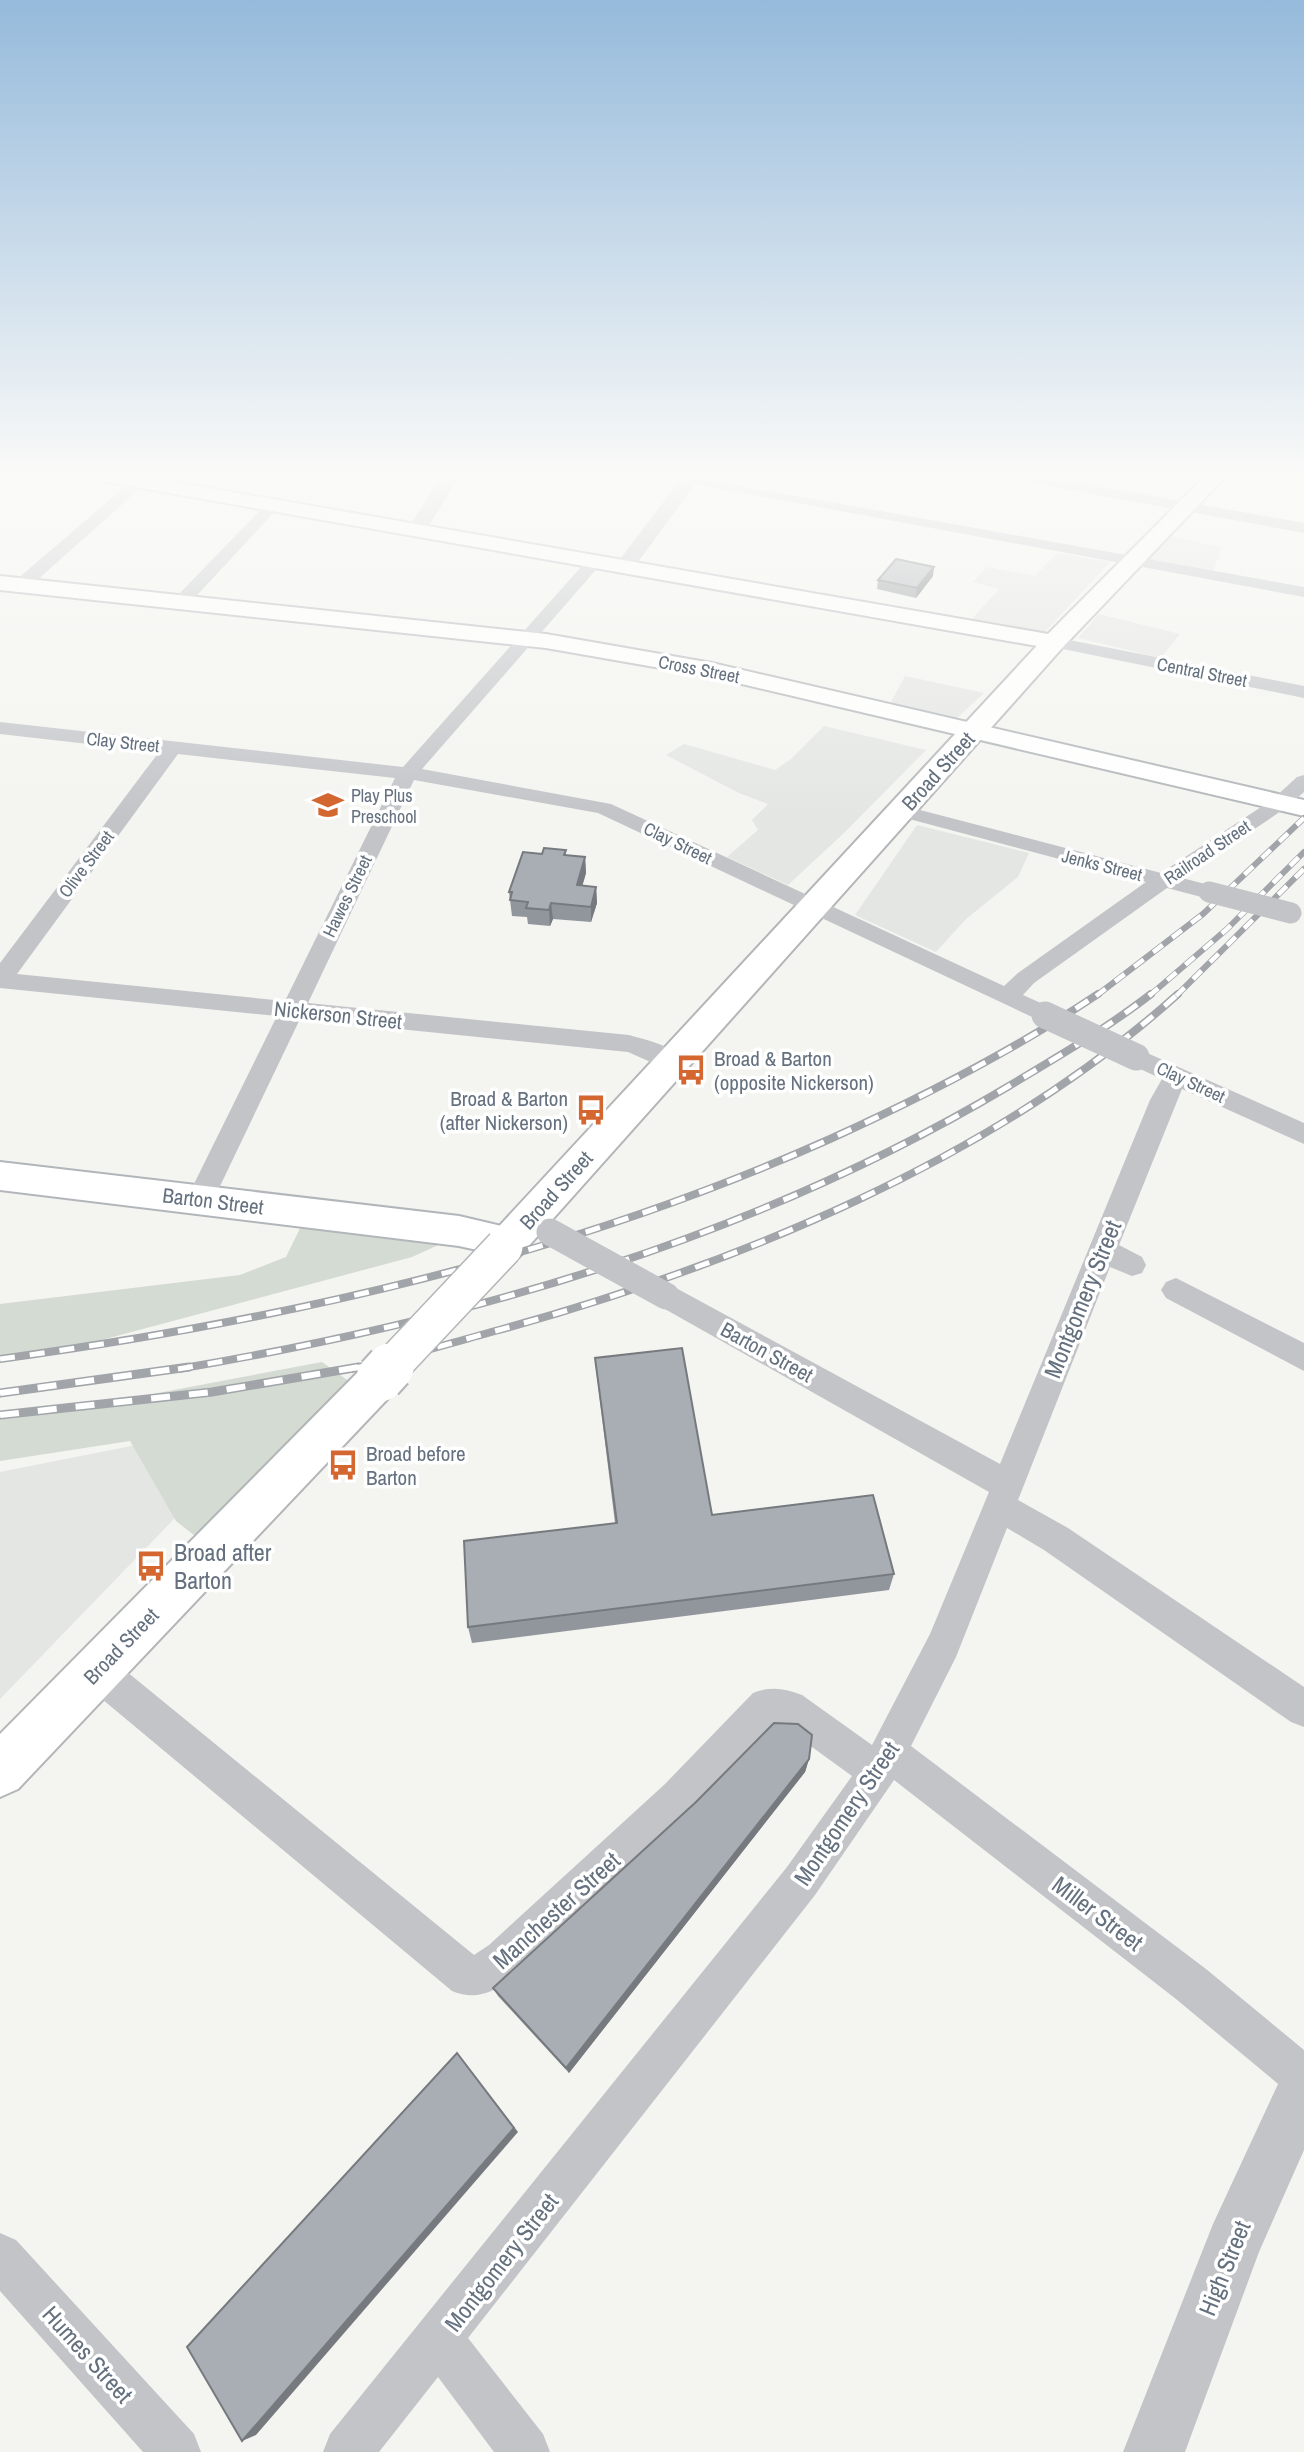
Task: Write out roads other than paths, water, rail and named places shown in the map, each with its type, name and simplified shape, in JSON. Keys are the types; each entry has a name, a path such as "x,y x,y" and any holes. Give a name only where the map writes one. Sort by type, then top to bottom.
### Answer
{"main road":[{"name":"Cross Street","path":"71,590 530,639 712,670 973,732 1298,800"},
{"name":"Central Street","path":"763,590 1054,642"},
{"name":"Broad Street","path":"0,1771 380,1378 523,1235 673,1062 1054,642 1104,590"},
{"name":"Barton Street","path":"0,1176 459,1231 523,1235"}],"street":[{"path":"181,602 192,590"},
{"name":"Hawes Street","path":"200,1200 408,773 571,590"},
{"name":"Central Street","path":"1054,642 1304,692"},
{"name":"Clay Street","path":"0,728 408,773 604,808 813,908 1304,1134"},
{"name":"Olive Street","path":"0,980 173,747"},
{"name":"Railroad Street","path":"1007,997 1026,978 1164,880 1298,800"},
{"name":"Jenks Street","path":"901,811 1298,915"},
{"name":"Nickerson Street","path":"0,980 628,1045 651,1051 673,1062"},
{"name":"Montgomery Street","path":"348,2452 440,2340 801,1881 883,1763 937,1657 1002,1496 1117,1257 1163,1100 1177,1076"},
{"name":"Barton Street","path":"523,1235 666,1296 1002,1496 1056,1539 1304,1709"},
{"path":"1176,1290 1304,1358"},
{"name":"Manchester Street","path":"97,1671 467,1976 482,1975 505,1960 679,1798 755,1714 766,1706 789,1708 883,1763"},
{"name":"Miller Street","path":"883,1763 1180,1976 1304,2078"},
{"name":"High Street","path":"1154,2452 1210,2301 1297,2127"},
{"name":"Humes Street","path":"0,2256 176,2452"},
{"path":"440,2340 525,2452"}],"railway":[{"path":"1096,996 1203,914 1304,818"},
{"path":"1149,996 1227,929 1304,852"},
{"path":"1176,996 1304,869"},
{"path":"0,1359 213,1325 319,1303 423,1279 629,1218 730,1181 899,1107 1000,1054 1098,994"},
{"path":"189,1367 287,1349 502,1298 607,1266 711,1229 812,1187 912,1140 1009,1086 1117,1019 1151,994"},
{"path":"350,1369 425,1351 588,1304 769,1239 858,1200 945,1156 1027,1107 1106,1053 1178,994"},
{"path":"0,1393 189,1367"},
{"path":"178,1369 189,1367"},
{"path":"0,1415 212,1392 359,1367"}],"place":[{"name":"Play Plus Preschool","path":"328,805"},
{"name":"Broad & Barton (opposite Nickerson)","path":"691,1070"},
{"name":"Broad & Barton (after Nickerson)","path":"591,1110"},
{"name":"Broad before Barton","path":"343,1465"},
{"name":"Broad after Barton","path":"151,1566"}]}
